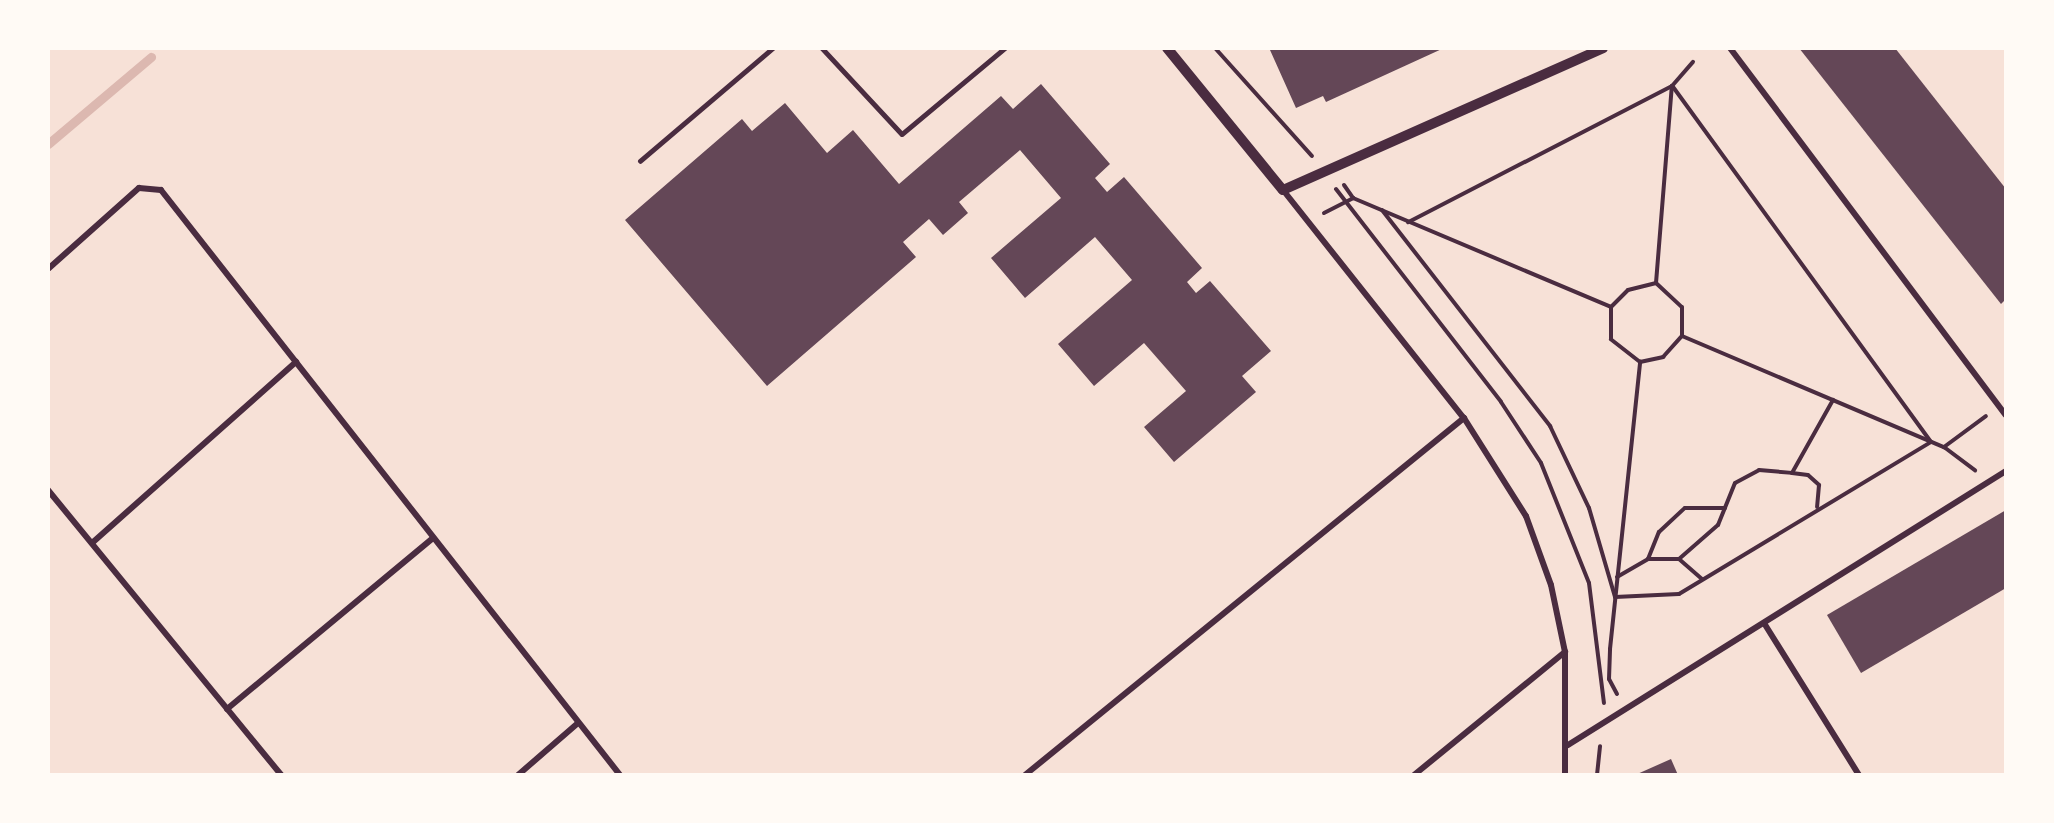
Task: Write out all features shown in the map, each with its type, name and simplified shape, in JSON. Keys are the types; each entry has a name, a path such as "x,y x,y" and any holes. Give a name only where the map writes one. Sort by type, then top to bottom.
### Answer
{"street":[{"path":"1167,48 1464,418 1526,516 1551,585 1565,652 1568,745 1565,775"},
{"path":"1282,190 1603,48"},
{"path":"1730,48 2006,415"},
{"path":"48,269 139,188 161,190 432,539 620,775"},
{"path":"92,543 296,362"},
{"path":"1025,775 1464,418"},
{"path":"1568,745 2006,471"},
{"path":"48,490 280,775"},
{"path":"227,709 432,539"},
{"path":"1764,623 1859,775"},
{"path":"1414,775 1565,652"},
{"path":"518,775 578,723"}],"lane":[{"path":"640,161 773,48"},
{"path":"822,48 902,134 1005,48"}],"path":[{"path":"1408,222 1672,87 1694,62"},
{"path":"1656,283 1672,87"},
{"path":"1672,87 1931,442"},
{"path":"1333,168 1353,198 1611,306"},
{"path":"1307,220 1353,198"},
{"path":"1382,210 1550,426 1588,508 1615,597"},
{"path":"1640,362 1611,339 1611,306 1628,290 1656,283"},
{"path":"1640,362 1663,357 1682,336 1682,308 1656,283"},
{"path":"1682,336 1944,447 1990,481"},
{"path":"1626,709 1609,679 1615,597 1640,362"},
{"path":"1792,473 1833,400"},
{"path":"1944,447 1999,406"},
{"path":"1615,597 1679,594 1817,507 1931,442"},
{"path":"1679,559 1718,525 1734,483 1759,470 1808,475 1819,485 1817,507"},
{"path":"1648,559 1659,532 1685,508 1725,508"},
{"path":"1617,577 1648,559 1679,559 1702,579"}],"building":[{"path":"1444,48 1326,102 1323,96 1296,108 1270,50"},
{"path":"1799,48 1895,48 2006,189 2006,299 2001,304"},
{"path":"1041,84 1110,164 1095,178 1107,192 1124,177 1202,268 1187,282 1196,293 1210,281 1271,351 1242,376 1256,392 1174,462 1144,427 1186,391 1144,343 1094,386 1058,344 1132,280 1095,237 1025,298 991,258 1061,198 1020,150 959,202 968,213 943,235 929,219 903,242 916,257 767,386 625,220 742,119 752,131 785,103 827,153 853,130 899,184 1001,96 1013,109"},
{"path":"2006,510 2006,588 1861,673 1827,615"},
{"path":"1671,759 1678,775 1635,775"}],"waterway":[{"path":"48,144 151,57"}]}
